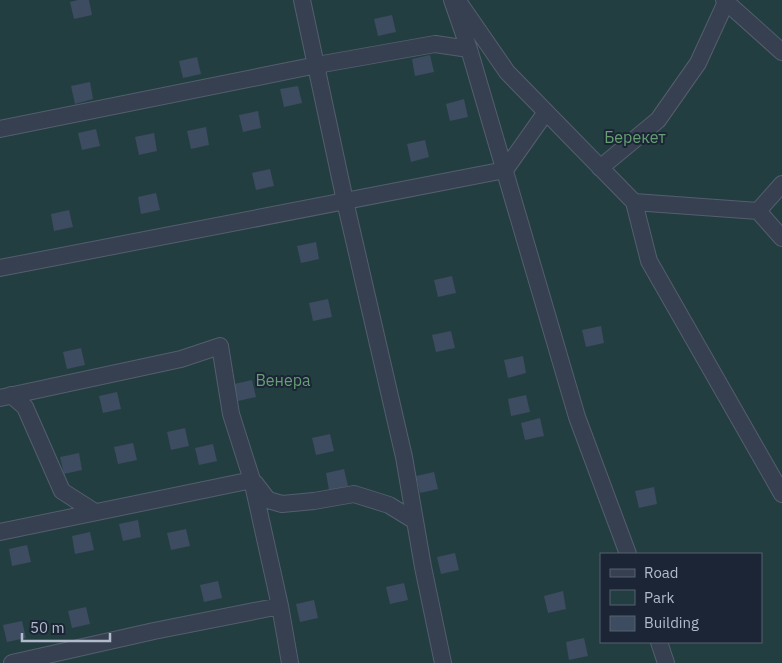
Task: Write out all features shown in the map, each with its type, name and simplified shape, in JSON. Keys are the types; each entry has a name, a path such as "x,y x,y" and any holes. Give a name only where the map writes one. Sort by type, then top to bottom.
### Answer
{"street":[{"path":"302,0 345,201 404,457 443,663"},
{"path":"452,0 469,48 577,417 628,553"},
{"path":"458,0 507,72 634,202 649,261 782,494"},
{"path":"600,168 658,120 698,63 725,1 782,51"},
{"path":"0,129 317,65 435,44 469,48"},
{"path":"0,268 505,170 546,112"},
{"path":"758,211 782,184"},
{"path":"634,202 758,211 782,238"},
{"path":"5,396 181,359 220,346 231,414 252,480 280,606 290,663"},
{"path":"5,396 26,407 62,491 95,512"},
{"path":"252,480 268,500 282,504 354,494 389,505 415,521"},
{"path":"0,532 252,480"},
{"path":"12,663 154,631 280,606"},
{"path":"659,643 666,663"}],"green space":[{"name":"Венера","path":"0,0 782,0 782,663 0,663"}],"building":[{"path":"89,0 92,15 74,19 70,2"},
{"path":"392,15 396,32 378,36 374,19"},
{"path":"430,55 434,72 415,76 412,59"},
{"path":"197,57 201,74 183,78 179,61"},
{"path":"90,82 93,99 75,104 71,86"},
{"path":"298,86 302,103 284,107 280,89"},
{"path":"464,99 468,117 450,121 446,104"},
{"path":"258,111 261,128 243,132 239,115"},
{"path":"206,127 209,145 191,149 187,131"},
{"path":"96,129 100,146 82,150 78,133"},
{"path":"154,133 157,151 139,155 135,137"},
{"path":"425,140 429,157 411,162 407,144"},
{"path":"270,169 274,186 256,190 252,173"},
{"path":"156,193 160,210 141,214 138,197"},
{"path":"69,210 73,227 54,231 51,214"},
{"path":"316,242 319,259 301,263 297,246"},
{"path":"452,276 456,293 438,297 434,280"},
{"path":"328,299 332,317 313,321 309,303"},
{"path":"601,326 604,343 586,347 582,330"},
{"path":"451,331 455,348 436,352 432,335"},
{"path":"81,348 85,365 67,369 63,352"},
{"path":"523,356 526,373 508,378 504,360"},
{"path":"252,380 256,397 238,401 234,384"},
{"path":"117,392 121,409 103,413 99,396"},
{"path":"526,395 530,412 511,416 508,399"},
{"path":"540,418 544,436 525,440 521,423"},
{"path":"185,428 189,446 171,450 167,432"},
{"path":"330,434 334,451 316,455 312,438"},
{"path":"133,443 137,460 118,464 114,447"},
{"path":"213,444 217,461 199,465 195,448"},
{"path":"79,453 82,470 64,474 60,457"},
{"path":"344,469 348,486 329,490 326,473"},
{"path":"434,472 438,489 420,493 416,476"},
{"path":"654,487 657,504 639,508 635,491"},
{"path":"138,520 141,537 123,541 119,524"},
{"path":"186,529 190,546 171,550 167,533"},
{"path":"90,532 94,550 75,554 72,536"},
{"path":"27,545 31,562 12,566 9,549"},
{"path":"455,553 459,570 441,574 437,557"},
{"path":"218,581 222,598 204,602 200,585"},
{"path":"404,583 408,600 390,604 386,587"},
{"path":"563,591 566,609 548,613 544,596"},
{"path":"314,600 318,618 300,622 296,604"},
{"path":"86,607 90,624 72,628 68,611"},
{"path":"22,621 26,638 7,642 3,625"},
{"path":"584,638 588,656 569,660 566,642"}],"park label":[{"name":"Берекет","path":"635,137"}]}
